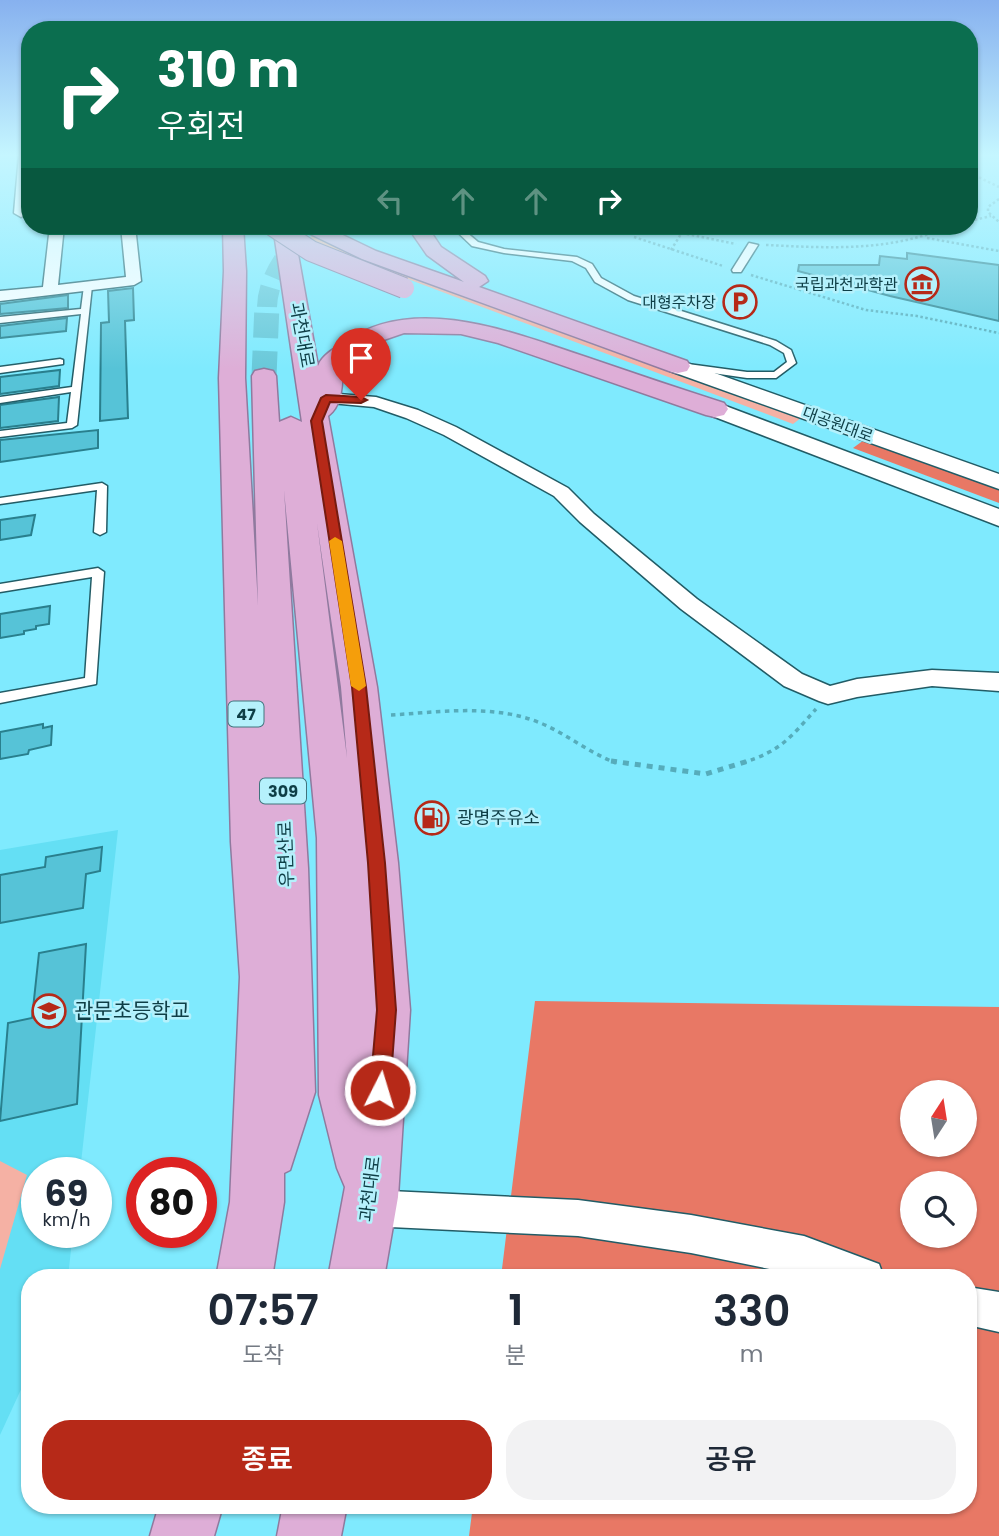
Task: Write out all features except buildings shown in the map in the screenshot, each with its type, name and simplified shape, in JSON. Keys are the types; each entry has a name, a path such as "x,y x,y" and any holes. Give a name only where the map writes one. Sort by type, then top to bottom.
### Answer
{"highway":[{"name":"47","path":"233,235 233,392 252,829 263,977 257,1202 246,1269"},
{"name":"과천대로","path":"285,235 321,410 362,717 377,863 387,1010 370,1203 358,1269"},
{"path":"287,235 311,251 693,395 715,409"},
{"path":"328,235 369,255 678,366"},
{"path":"422,235 434,251 487,288"},
{"path":"391,242 546,320"},
{"path":"321,410 331,363 364,339 402,327 461,327 506,338 715,409"},
{"name":"우면산로","path":"257,1202 290,1092 274,376 337,838 344,1095 370,1203"},
{"path":"182,1536 188,1514"},
{"path":"309,1536 313,1514"}],"street":[{"path":"50,291 56,235"},
{"path":"0,296 134,281 129,235"},
{"path":"737,270 753,245"},
{"name":"대공원대로","path":"678,366 999,482"},
{"path":"321,410 376,402 412,414 450,430 561,492 587,518 688,604 793,680 828,695 857,688 932,678 999,682"},
{"name":"대공원대로","path":"715,409 999,518"},
{"path":"370,1203 603,1222 804,1255 841,1269"},
{"path":"977,1307 999,1311"}],"lane":[{"path":"464,235 475,244 504,251 574,259 589,267 598,279 631,298 773,342 788,352 792,363 776,375 747,375 678,366"},
{"path":"0,434 72,425 88,286"},
{"path":"0,320 85,311"},
{"path":"0,370 61,362"},
{"path":"0,400 76,389"},
{"path":"0,501 102,486 100,532"},
{"path":"0,588 98,572 92,681 0,698"}],"path":[{"path":"671,250 681,235"},
{"path":"690,235 716,242 856,250 932,235"},
{"path":"634,237 866,310 917,316 999,333"},
{"path":"926,238 999,251"},
{"path":"362,717 482,710 519,715 546,725 594,754 619,764 706,774 764,756 785,744 828,695"}],"shaded area":[{"path":"314,235 801,418 793,424 304,240"},
{"path":"864,440 999,489 999,503 853,448"},
{"name":"관문초등학교","path":"118,830 82,1157 21,1157 21,1248 71,1248 69,1269 21,1269 21,1390 0,1435 0,850"},
{"path":"535,1001 999,1007 999,1536 469,1536 472,1514 977,1514 977,1269 502,1269"},
{"path":"0,1161 21,1172 21,1196 0,1269"}],"tunnel":[{"path":"267,307 268,295 276,273 302,235"},
{"path":"264,376 267,305"}],"slow traffic":[{"path":"335,541 359,686"}],"place":[{"name":"국립과천과학관","path":"922,284"},
{"name":"대형주차장","path":"740,302"},
{"name":"광명주유소","path":"432,818"},
{"name":"관문초등학교","path":"49,1011"}],"route":[{"path":"361,400 326,398 316,421 359,687 377,863 387,1010 380,1090"}]}
